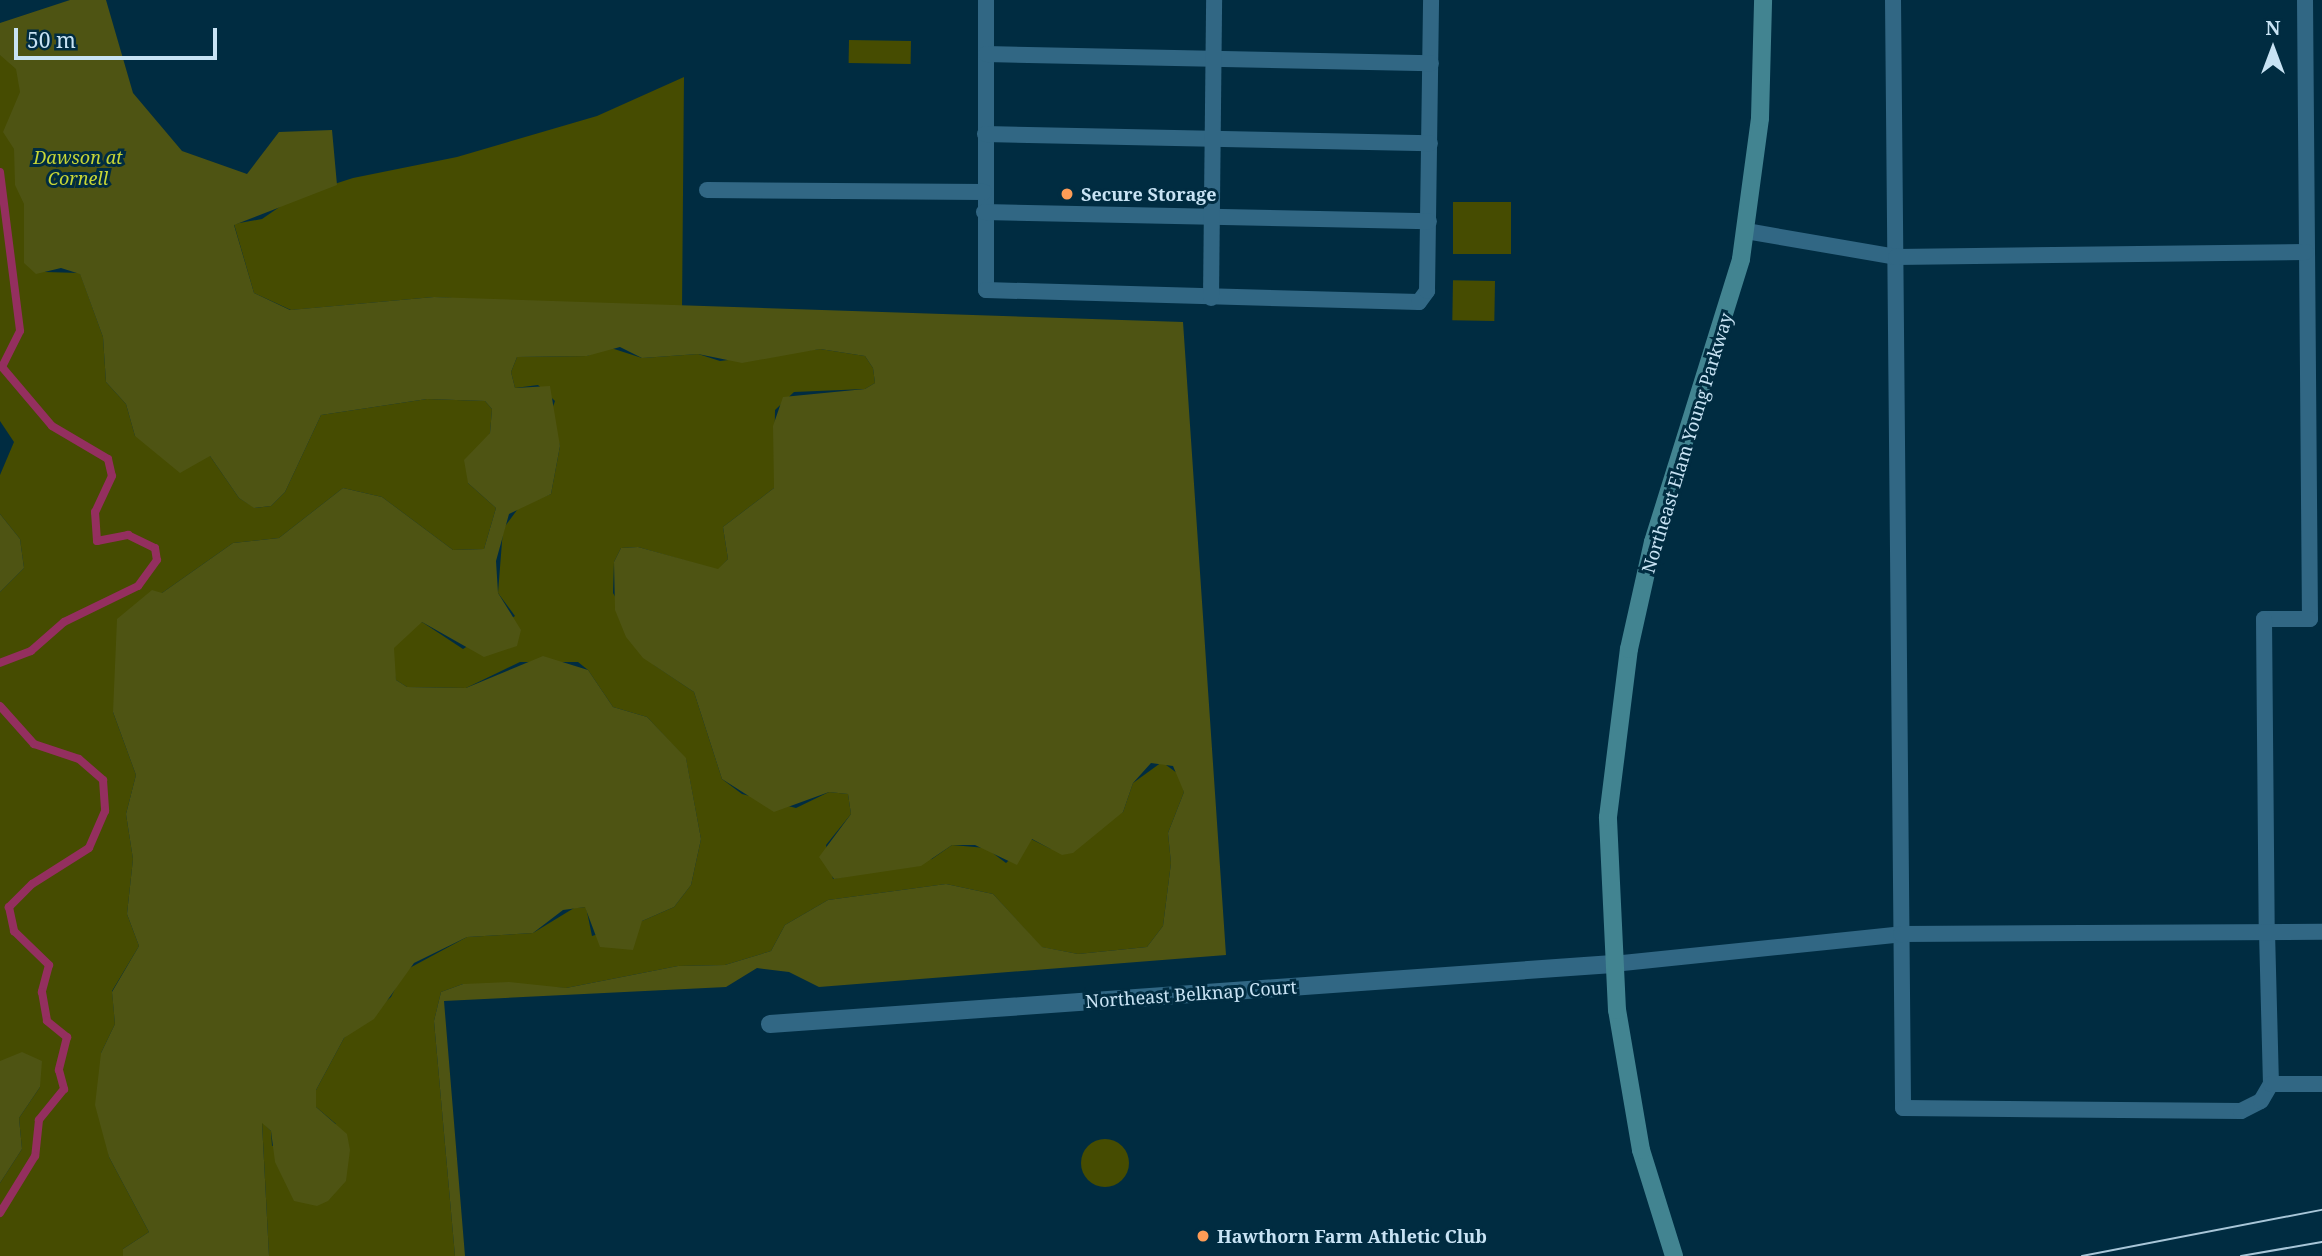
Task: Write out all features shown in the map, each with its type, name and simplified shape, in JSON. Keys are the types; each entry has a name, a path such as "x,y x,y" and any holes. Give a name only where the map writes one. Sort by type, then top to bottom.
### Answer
{"street":[{"name":"Northeast Elam Young Parkway","path":"1674,1256 1641,1150 1613,964 1608,817 1629,649 1653,542 1727,320 1746,231 1760,118 1763,0"},
{"name":"Northeast Belknap Court","path":"770,1024 1613,964"}],"lane":[{"path":"986,0 984,279 993,293 1419,302 1427,291 1431,0"},
{"path":"1211,298 1214,0"},
{"path":"1893,0 1903,1108 2241,1111 2261,1101 2271,1084 2264,619 2310,619 2316,294 2306,252 2305,0"},
{"path":"986,54 1431,63"},
{"path":"2305,92 2322,92"},
{"path":"985,134 1430,143"},
{"path":"707,190 984,192"},
{"path":"2305,213 2322,211"},
{"path":"984,212 1429,221"},
{"path":"1746,231 1896,257 2306,252"},
{"path":"1613,964 1901,934 2322,932"},
{"path":"2271,1084 2322,1084"}],"green space":[{"name":"Dawson at Cornell","path":"70,0 106,0 133,93 182,151 247,174 279,132 332,130 337,185 234,225 254,293 290,310 434,297 1183,322 1226,955 819,987 789,972 757,968 726,987 444,1001 465,1256 455,1256 434,1021 441,992 463,984 509,982 566,988 678,966 725,965 771,951 785,925 828,900 946,884 993,894 1042,947 1078,954 1147,947 1163,926 1171,863 1168,833 1184,792 1173,766 1151,763 1133,783 1123,812 1073,853 1062,855 1032,839 1017,865 975,845 952,845 921,866 834,879 819,857 851,814 848,794 829,792 774,812 722,779 694,692 643,658 626,637 615,610 614,562 621,548 638,547 718,569 728,559 723,527 774,488 773,426 783,397 865,389 875,383 873,368 865,356 820,349 742,363 698,354 642,358 620,347 587,356 517,357 511,372 515,388 550,386 560,446 551,494 509,514 496,561 498,593 521,630 517,646 484,657 422,622 394,648 396,680 407,687 466,688 543,656 588,670 613,707 647,717 686,758 701,839 691,885 674,907 642,921 633,950 600,947 585,907 563,910 533,933 467,937 414,963 374,1019 344,1038 316,1090 316,1107 347,1134 350,1150 346,1181 328,1201 317,1206 294,1201 275,1162 271,1131 262,1123 269,1256 123,1256 123,1249 149,1232 109,1157 95,1105 101,1053 115,1024 112,992 139,946 127,914 133,859 126,814 136,775 113,712 117,619 152,590 162,593 233,543 279,538 343,488 382,497 453,550 484,549 496,508 468,483 464,460 490,433 492,409 485,401 427,399 321,415 285,492 271,506 254,508 239,498 210,456 180,473 135,436 126,404 106,382 103,337 80,274 61,268 36,274 24,263 24,204 15,185 14,149 3,132 20,92 16,69 0,55 0,23"},
{"path":"849,40 911,41 911,64 849,63"},
{"path":"0,55 22,59 45,272 80,273 103,337 106,382 126,404 135,436 210,456 239,498 255,508 271,506 285,492 321,415 427,399 485,401 492,409 490,433 468,483 496,508 484,549 453,550 382,497 343,488 279,538 233,543 162,593 113,712 136,775 126,814 133,859 127,914 139,946 112,991 115,1024 101,1053 109,1157 149,1232 123,1249 123,1256 0,1256 0,1183 22,1149 19,1118 40,1087 0,1061 0,592 24,568 20,539 0,514 0,475 14,442 0,421"},
{"path":"684,77 682,310 434,297 291,310 254,293 234,224 262,219 294,197 353,178 457,157 597,116"},
{"path":"1453,202 1511,202 1511,254 1453,254"},
{"path":"1453,280 1495,281 1494,321 1452,320"},
{"path":"608,347 642,358 698,354 720,361 820,349 865,356 873,368 875,383 865,389 794,392 775,410 774,488 723,527 728,559 718,570 638,547 621,548 614,562 613,593 654,665 694,692 722,779 742,794 796,808 829,792 848,794 851,814 826,845 833,879 932,859 952,845 986,848 1006,863 1031,839 1051,849 1123,812 1133,783 1162,762 1181,776 1184,792 1168,833 1171,863 1163,926 1147,947 1078,954 1041,947 993,894 946,884 828,900 785,925 771,951 725,965 678,966 566,988 463,984 441,992 434,1021 455,1256 269,1256 262,1122 271,1131 272,1146 336,1124 316,1107 316,1090 344,1038 391,997 404,971 467,937 533,933 574,908 586,907 592,936 642,921 674,907 691,885 701,839 686,759 647,717 613,707 588,670 578,662 520,662 466,688 407,687 396,680 392,664 393,648 411,626 422,622 463,649 515,616 498,593 503,529 520,506 551,494 560,446 550,415 555,401 538,385 515,388 511,372 517,357 587,356"},
{"path":"0,514 20,539 24,568 0,592"},
{"path":"22,1052 42,1061 40,1087 19,1118 22,1149 0,1183 0,1061"},
{"path":"1105,1139 1122,1146 1129,1163 1122,1180 1105,1187 1088,1180 1081,1163 1088,1146"}],"waterway":[{"path":"0,172 20,331 2,367 52,426 108,459 112,476 95,512 97,541 128,535 155,548 157,560 138,586 64,622 31,651 0,663"},
{"path":"0,706 34,744 79,759 103,780 105,811 89,848 32,884 9,907 14,931 49,965 42,992 47,1021 67,1037 59,1070 64,1089 39,1120 35,1156 0,1213"}],"tram line":[{"path":"2082,1256 2322,1210"},
{"path":"2241,1256 2322,1242"}],"place":[{"name":"Secure Storage","path":"1067,194"},
{"name":"Hawthorn Farm Athletic Club","path":"1203,1236"}]}
